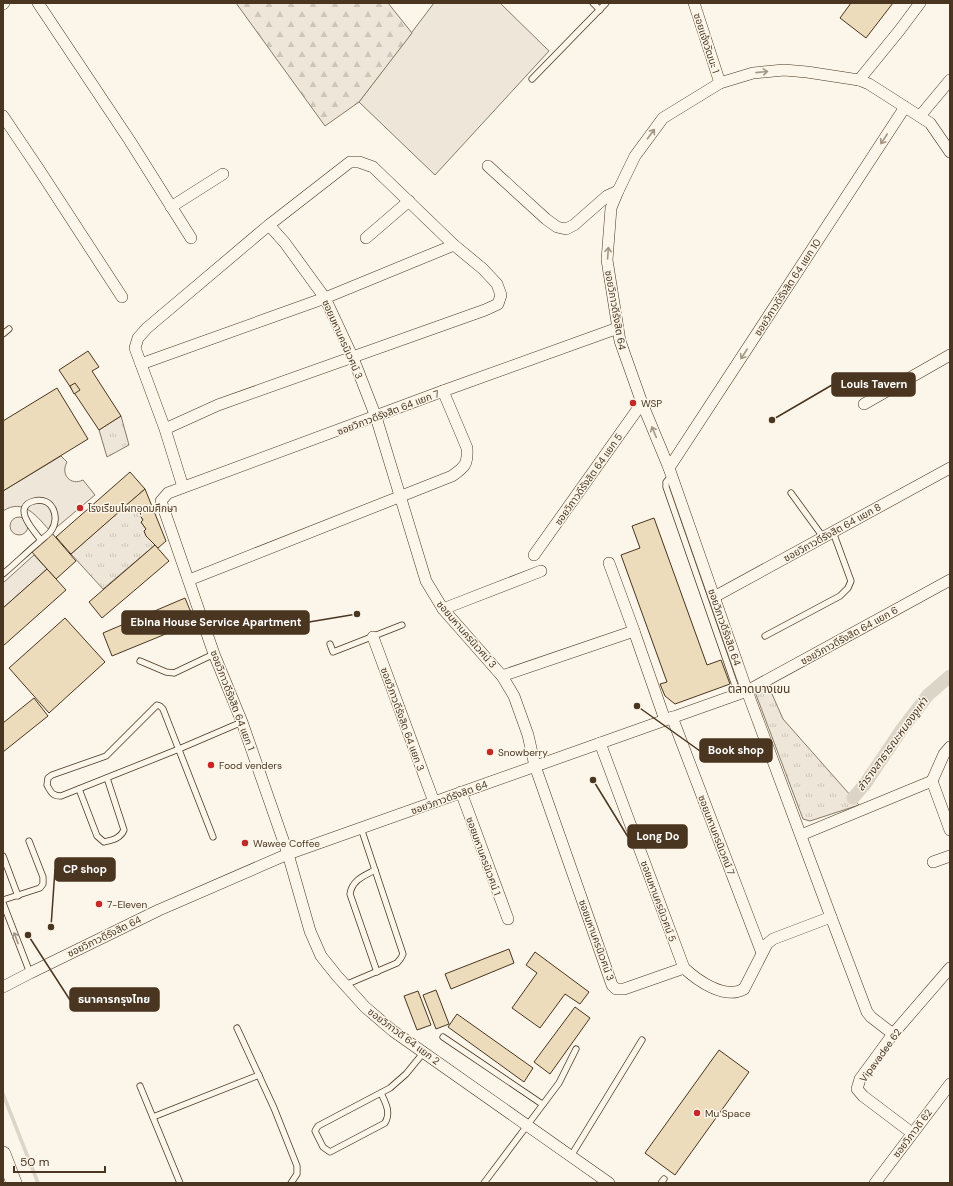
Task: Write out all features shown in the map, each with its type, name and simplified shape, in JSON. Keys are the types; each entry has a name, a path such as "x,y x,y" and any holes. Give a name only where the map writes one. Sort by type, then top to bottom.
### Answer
{"main road":[{"path":"3,1154 14,1183"}],"street":[{"path":"38,3 130,141 190,238"},
{"name":"ซอยแจ้งวัฒนะ 1","path":"694,3 720,83"},
{"path":"859,80 920,3"},
{"name":"ซอยวิภาวดีรังสิต 64","path":"3,987 159,910 288,854 743,692 714,597 670,472 642,403 620,341 607,260 611,208 635,156 663,118 720,83 754,73 784,70 807,72 859,80 869,84 930,123 950,152"},
{"path":"920,116 950,80"},
{"name":"ซอยวิภาวดีรังสิต 64 แยก 10","path":"670,472 905,107"},
{"path":"3,116 122,297"},
{"path":"164,429 218,405 485,310 498,304 502,295 497,284 483,269 454,245 372,167 360,162 350,162 269,225 147,328 138,338 135,348 183,487"},
{"path":"488,166 557,227 566,229 574,225 608,196 618,191"},
{"path":"171,207 223,174"},
{"path":"366,238 409,201"},
{"name":"ซอยมหานครนิเวศน์ 3","path":"269,225 285,243 325,298 353,358 376,416 399,497 426,581 443,609 502,676 514,696 528,735 535,766 612,985 616,988 624,989 684,968"},
{"path":"141,364 325,298 454,245"},
{"name":"ซอยวิภาวดีรังสิต 64 แยก 7","path":"161,501 168,493 183,487 618,328"},
{"path":"864,404 950,355"},
{"path":"189,580 452,476 463,469 468,457 467,448 443,391"},
{"name":"ซอยวิภาวดีรังสิต 64 แยก 5","path":"534,555 642,403"},
{"name":"ซอยวิภาวดีรังสิต 64 แยก 8","path":"714,597 950,468"},
{"name":"ซอยวิภาวดีรังสิต 64 แยก 1","path":"161,501 214,654 242,722 288,854"},
{"name":"ซอยมหานครนิเวศน์ 7","path":"609,563 668,718 762,953"},
{"path":"443,609 541,571"},
{"name":"ซอยวิภาวดีรังสิต 64 แยก 6","path":"743,692 950,580"},
{"path":"502,676 634,631"},
{"name":"ซอยวิภาวดีรังสิต 64 แยก 3","path":"373,637 434,802"},
{"path":"743,692 801,835 867,1012 871,1017 893,1034"},
{"name":"ซอยมหานครนิเวศน์ 5","path":"600,743 684,968"},
{"path":"801,835 932,781 944,754 950,747"},
{"path":"932,781 950,830"},
{"name":"ซอยมหานครนิเวศน์ 1","path":"461,792 508,919"},
{"name":"ซอยวิภาวดี 64 แยก 2","path":"288,854 310,932 321,956 365,1007 393,1031 610,1183"},
{"path":"933,862 950,856"},
{"path":"684,968 696,980 714,988 733,993 739,992 744,989 767,944 773,939 831,917"},
{"name":"Vipavadee 62","path":"912,1132 862,1096 857,1089 860,1079 893,1034 950,968"},
{"name":"ซอยวิภาวดี 62","path":"875,1183 912,1132 950,1084"}],"lane":[{"path":"593,3 600,10"},
{"path":"532,79 606,3"},
{"path":"3,334 9,329"},
{"path":"670,472 666,482 666,487 743,692"},
{"path":"791,492 823,537"},
{"path":"3,574 41,540 51,531 56,522 52,506 46,501 31,501 26,506 24,513 28,522 41,540"},
{"path":"765,636 840,596 848,588 851,581 833,532"},
{"path":"330,644 333,652 402,625"},
{"path":"140,660 166,672 174,673 214,654"},
{"path":"213,837 179,749 163,709 160,706 157,706 106,756 52,775 48,778 47,785 51,793 55,796 61,796 179,749 242,722"},
{"path":"79,788 97,836 104,842 115,839 122,835 124,830 107,778"},
{"path":"345,985 397,962 403,954 361,828"},
{"path":"29,841 43,877 43,884 40,888 3,902 30,973"},
{"path":"3,856 18,896"},
{"path":"375,870 357,880 351,887 350,894 377,972"},
{"path":"237,1028 274,1108 297,1166 297,1174 291,1183"},
{"path":"443,1037 542,1104"},
{"path":"571,1156 642,1040"},
{"path":"484,1183 559,1083 576,1049"},
{"path":"381,1093 388,1111 388,1118 385,1123 330,1152 322,1147 315,1131 318,1126 390,1088 406,1074 424,1052"},
{"path":"153,1117 259,1075"},
{"path":"140,1086 180,1183"}],"green space":[{"path":"236,3 388,3 412,33 359,102 325,126"},
{"path":"434,3 500,3 549,51 435,175 359,102"},
{"path":"121,416 129,445 107,457 99,430"},
{"path":"61,456 67,462 65,471 68,478 74,482 83,480 95,495 51,532 36,516 24,508 18,506 11,507 3,511 3,491"},
{"path":"124,507 138,512 143,520 141,522 146,529 144,531 155,545 103,589 71,554"},
{"path":"19,517 25,520 28,526 25,532 19,535 13,532 10,526 13,520"},
{"path":"34,555 47,569 3,608 3,583"},
{"path":"768,685 783,719 859,805 810,821 803,819 755,692"}],"building":[{"path":"851,3 893,3 866,38 840,18"},
{"path":"88,351 99,367 92,371 121,416 99,430 59,370"},
{"path":"75,383 80,390 74,394 70,386"},
{"path":"57,388 88,439 3,491 3,421"},
{"path":"130,472 145,489 71,554 56,537"},
{"path":"145,489 166,541 158,548 146,536 144,531 146,529 141,522 143,520 138,512 124,507"},
{"path":"654,518 707,665 721,660 730,684 675,704 665,696 660,684 667,682 621,555 640,548 632,526"},
{"path":"51,532 76,561 56,579 31,551"},
{"path":"155,545 169,561 102,618 89,602"},
{"path":"47,569 66,590 3,646 3,608"},
{"path":"185,598 195,622 112,656 103,633"},
{"path":"65,618 105,662 49,713 9,668"},
{"path":"34,698 48,716 3,752 3,723"},
{"path":"509,949 514,963 451,989 445,974"},
{"path":"535,952 589,992 580,1004 565,994 540,1028 512,1008 537,973 526,965"},
{"path":"436,990 449,1024 436,1029 423,995"},
{"path":"418,991 431,1025 417,1030 404,996"},
{"path":"575,1007 590,1018 550,1074 534,1062"},
{"path":"457,1014 533,1068 524,1082 448,1027"},
{"name":"Mu Space","path":"719,1050 749,1072 675,1175 645,1153"}],"waterway":[{"name":"ลำรางสาธารณะหนองงูเห่า","path":"853,798 865,784 902,729 928,695 950,676"},
{"path":"3,1094 38,1183"}],"place":[{"name":"WSP","path":"633,403"},
{"name":"Louis Tavern","path":"772,420"},
{"name":"โรงเรียนไผทอุดมศึกษา","path":"80,508"},
{"name":"Ebina House Service Apartment","path":"357,614"},
{"name":"Book shop","path":"637,706"},
{"name":"Snowberry","path":"490,752"},
{"name":"Food venders","path":"211,765"},
{"name":"Long Do","path":"593,780"},
{"name":"Wawee Coffee","path":"245,843"},
{"name":"7-Eleven","path":"99,904"},
{"name":"CP shop","path":"51,927"},
{"name":"ธนาคารกรุงไทย","path":"28,935"},
{"name":"Mu Space","path":"697,1113"}],"district":[{"name":"ตลาดบางเขน","path":"759,689"}]}
